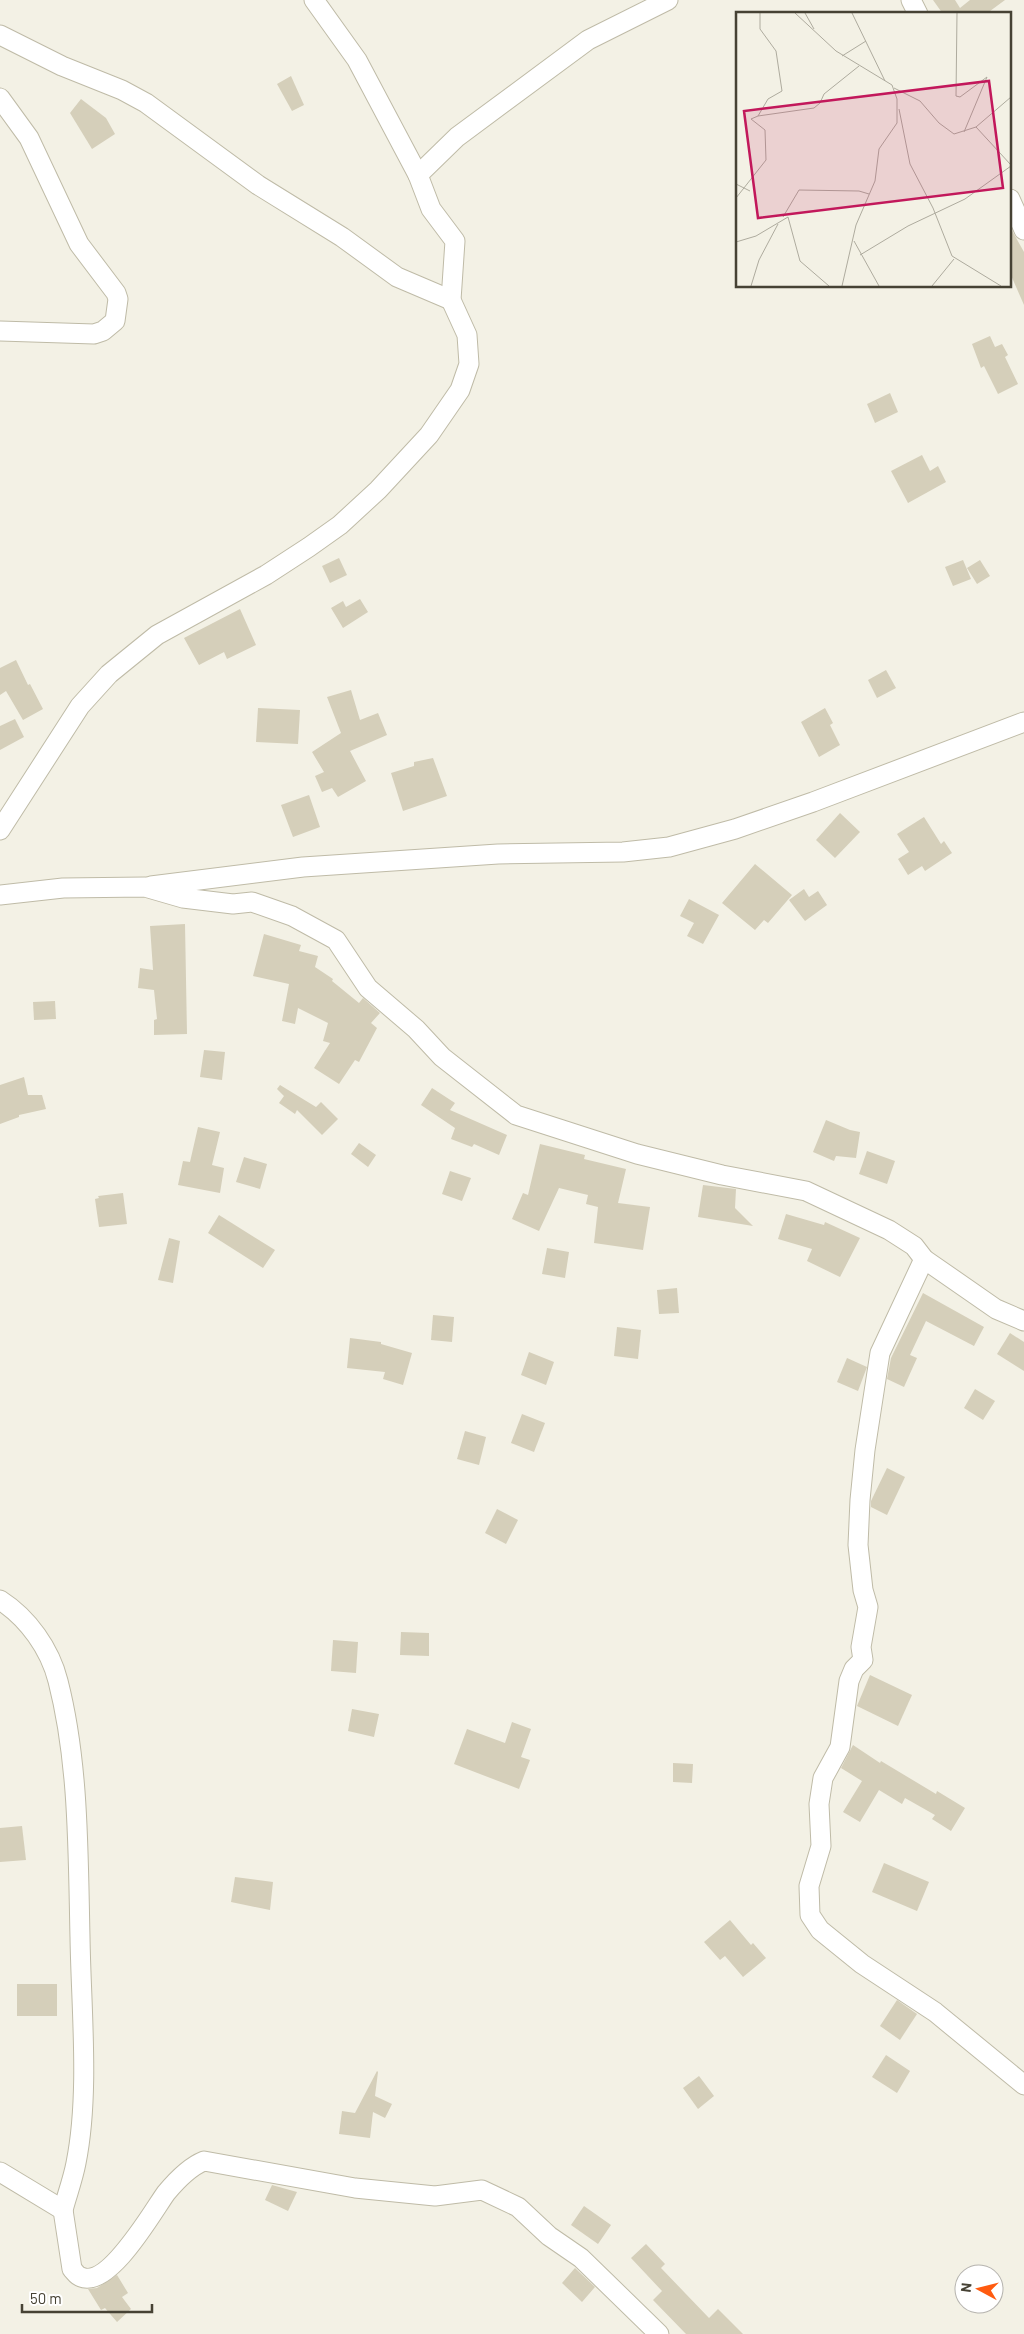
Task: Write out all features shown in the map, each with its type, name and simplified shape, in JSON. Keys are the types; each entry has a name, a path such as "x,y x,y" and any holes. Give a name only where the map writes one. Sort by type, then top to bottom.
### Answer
{"street":[{"path":"0,830 80,706 109,674 157,634 266,575 310,548 340,525 378,490 429,435 460,390 469,364 467,335 451,300 455,241 431,209 418,175 357,60 314,0"},
{"path":"418,175 458,137 588,40 668,0"},
{"path":"911,0 917,12"},
{"path":"0,35 62,66 122,90 146,103 258,185 342,237 397,277 451,300"},
{"path":"0,98 29,138 79,244 113,287 118,299 115,321 103,331 94,334 0,330"},
{"path":"1012,203 1024,230"},
{"path":"0,895 63,888 145,887 303,867 498,854 623,852 669,847 726,832 813,802 1024,722"},
{"path":"145,887 183,898 233,904 252,902 292,916 336,940 368,988 416,1029 442,1057 516,1115 638,1154 722,1175 806,1191 889,1230 914,1246 924,1259 996,1309 1024,1321"},
{"path":"924,1259 880,1353 865,1450 860,1500 858,1545 863,1590 868,1607 861,1647 863,1660 854,1669 849,1681 840,1747 823,1778 819,1804 821,1846 809,1886 810,1915 820,1930 862,1964 934,2012 1024,2085"},
{"path":"0,1600 29,1625 47,1651 58,1681 72,1762 78,1874 82,2070 79,2144 63,2210 72,2270 81,2277 86,2278 97,2275 110,2266 147,2223 168,2192 194,2166 204,2161 355,2188 435,2196 482,2190 518,2207 549,2236 581,2258 659,2334"},
{"path":"0,2172 63,2210"}],"building":[{"path":"933,0 955,0 960,8 970,0 1005,0 989,12 942,12"},
{"path":"291,76 304,105 292,111 277,84"},
{"path":"81,99 106,118 115,134 92,149 70,113"},
{"path":"1012,231 1024,252 1024,305 1012,278"},
{"path":"990,336 995,347 1002,344 1008,355 1005,357 1018,384 998,394 984,366 981,368 972,344"},
{"path":"890,393 898,412 875,423 867,404"},
{"path":"922,455 930,471 938,466 946,482 908,503 891,471"},
{"path":"339,558 347,575 330,583 322,566"},
{"path":"963,560 971,579 953,586 945,567"},
{"path":"980,560 990,576 977,584 967,568"},
{"path":"360,599 368,612 343,628 331,608 343,601 346,607"},
{"path":"240,609 256,645 227,659 224,652 199,665 184,638"},
{"path":"16,660 28,685 30,684 43,709 23,720 6,691 0,695 0,668"},
{"path":"886,670 896,688 877,698 868,680"},
{"path":"351,690 360,720 378,713 387,735 350,751 366,781 338,797 332,788 322,792 315,776 324,772 312,752 341,733 327,697"},
{"path":"258,708 300,710 298,744 256,742"},
{"path":"825,708 833,723 830,725 840,745 819,757 801,722"},
{"path":"15,719 24,737 0,750 0,726"},
{"path":"433,758 447,796 403,811 391,773 414,766 414,762"},
{"path":"309,795 320,827 293,837 281,805"},
{"path":"840,813 860,832 835,858 816,840"},
{"path":"924,817 941,844 944,841 952,853 925,871 922,866 908,875 898,859 909,852 897,834"},
{"path":"755,864 792,895 768,923 764,920 755,930 722,903"},
{"path":"804,889 809,897 818,891 827,905 805,921 789,900"},
{"path":"689,899 719,915 703,944 687,936 694,923 680,916"},
{"path":"185,924 187,1034 154,1035 154,1020 157,1019 154,990 138,988 140,968 153,970 150,926"},
{"path":"264,934 301,945 299,951 318,956 315,967 333,979 332,981 359,1003 363,998 380,1013 371,1023 377,1028 359,1062 355,1060 339,1084 314,1068 330,1043 323,1041 328,1023 298,1008 295,1024 282,1021 289,984 253,976"},
{"path":"55,1001 56,1019 34,1020 33,1002"},
{"path":"204,1050 225,1052 222,1080 200,1077"},
{"path":"24,1077 28,1095 42,1095 46,1109 19,1115 19,1117 0,1124 0,1085"},
{"path":"280,1085 316,1107 321,1102 338,1119 322,1135 297,1110 295,1114 279,1103 284,1096 277,1089"},
{"path":"432,1088 455,1103 450,1110 507,1135 499,1155 474,1144 472,1147 451,1139 455,1128 421,1105"},
{"path":"826,1120 860,1132 856,1158 836,1156 834,1161 813,1152"},
{"path":"198,1127 220,1132 212,1165 224,1168 220,1193 178,1185 183,1161 190,1162"},
{"path":"359,1143 376,1155 368,1167 351,1154"},
{"path":"540,1144 585,1155 584,1159 626,1169 618,1203 650,1207 643,1250 594,1243 598,1207 586,1204 588,1195 559,1188 539,1231 512,1219 523,1193 528,1195"},
{"path":"867,1151 895,1161 887,1184 859,1174"},
{"path":"244,1157 267,1164 260,1189 236,1182"},
{"path":"450,1171 471,1178 462,1201 442,1194"},
{"path":"703,1185 736,1189 735,1208 753,1226 698,1217"},
{"path":"123,1193 127,1224 99,1227 95,1199 99,1198 98,1196"},
{"path":"786,1214 824,1225 825,1222 860,1238 840,1277 807,1261 812,1249 778,1239"},
{"path":"219,1215 275,1250 263,1268 208,1233"},
{"path":"169,1238 180,1241 173,1283 158,1280"},
{"path":"547,1248 569,1252 565,1278 542,1274"},
{"path":"677,1288 679,1313 659,1314 657,1290"},
{"path":"923,1293 984,1327 974,1346 926,1321 910,1355 917,1358 904,1387 887,1379 891,1358"},
{"path":"433,1315 454,1317 452,1342 431,1340"},
{"path":"617,1327 641,1330 638,1359 614,1356"},
{"path":"1010,1333 1024,1342 1024,1371 997,1354"},
{"path":"350,1338 381,1342 381,1344 412,1353 403,1385 383,1379 385,1372 347,1368"},
{"path":"529,1352 554,1362 546,1385 521,1375"},
{"path":"847,1358 867,1367 858,1391 837,1382"},
{"path":"975,1389 995,1401 983,1420 964,1408"},
{"path":"522,1414 545,1423 534,1452 511,1443"},
{"path":"465,1431 486,1437 479,1465 457,1459"},
{"path":"887,1468 905,1477 887,1515 871,1507 871,1501"},
{"path":"497,1509 518,1520 506,1544 485,1533"},
{"path":"401,1632 429,1633 429,1656 400,1655"},
{"path":"333,1640 358,1642 356,1673 331,1671"},
{"path":"870,1675 912,1695 898,1726 857,1706"},
{"path":"352,1709 379,1714 374,1737 348,1731"},
{"path":"512,1722 531,1729 521,1757 530,1760 519,1789 454,1764 467,1729 505,1743"},
{"path":"853,1745 880,1763 881,1761 936,1794 937,1791 965,1808 951,1831 932,1819 935,1815 905,1798 902,1804 879,1790 860,1822 843,1812 862,1781 841,1768"},
{"path":"673,1763 693,1764 692,1783 673,1782"},
{"path":"22,1826 26,1860 0,1862 0,1828"},
{"path":"884,1863 929,1882 917,1911 872,1892"},
{"path":"235,1877 273,1882 270,1910 231,1902"},
{"path":"730,1920 751,1945 753,1943 766,1958 743,1977 725,1956 720,1960 704,1942"},
{"path":"17,1984 57,1984 57,2016 17,2016"},
{"path":"897,2000 917,2014 900,2040 880,2026"},
{"path":"886,2055 910,2071 897,2093 872,2077"},
{"path":"377,2071 375,2096 392,2104 385,2118 373,2112 370,2138 339,2134 342,2111 355,2113"},
{"path":"699,2076 714,2096 698,2109 683,2088"},
{"path":"272,2185 297,2192 288,2211 265,2200"},
{"path":"584,2206 611,2225 598,2244 571,2225"},
{"path":"646,2244 665,2264 661,2268 709,2318 718,2309 743,2334 686,2334 653,2300 662,2291 631,2258"},
{"path":"575,2268 595,2287 582,2302 562,2283"},
{"path":"117,2275 128,2293 122,2297 131,2309 117,2322 105,2308 101,2310 88,2289 97,2288"}]}
